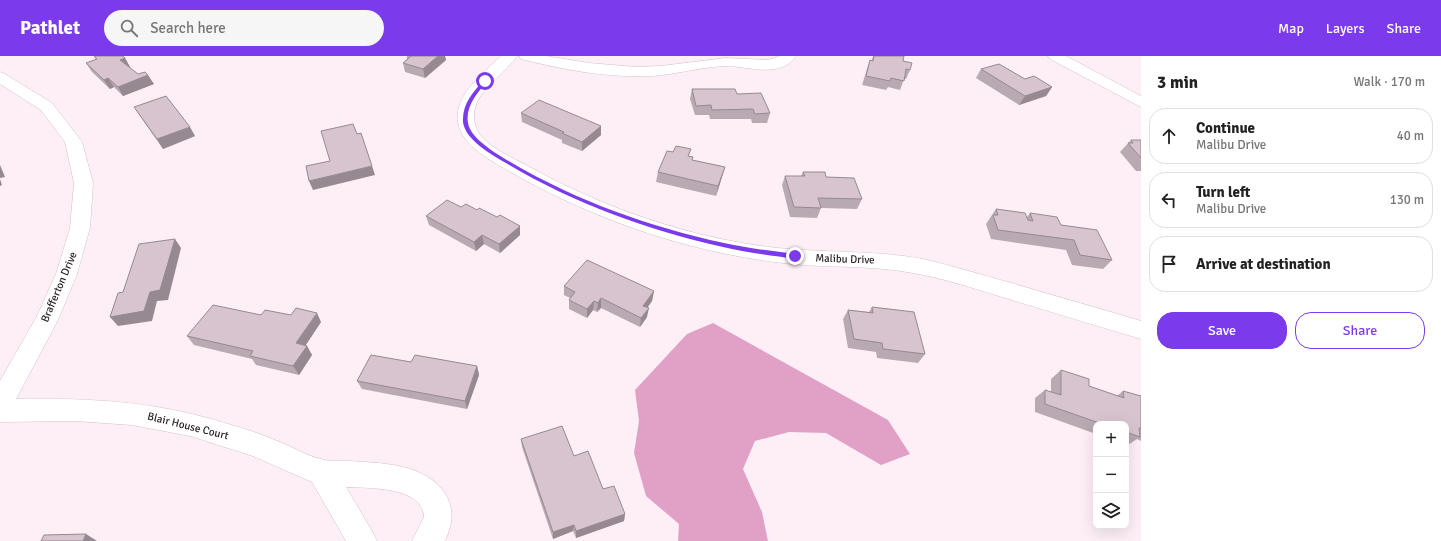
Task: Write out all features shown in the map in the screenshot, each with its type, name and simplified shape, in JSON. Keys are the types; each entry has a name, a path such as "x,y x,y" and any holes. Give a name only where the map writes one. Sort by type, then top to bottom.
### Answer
{"street":[{"name":"Malibu Drive","path":"510,56 471,98 466,113 466,123 469,131 482,146 491,152 541,182 569,195 604,210 662,229 724,246 777,255 860,258 913,265 956,275 1141,330"},
{"path":"526,56 580,67 627,70 674,69 729,59 768,64 781,62 789,56"},
{"path":"1055,56 1141,102"},
{"name":"Brafferton Drive","path":"0,77 29,92 42,102 62,122 78,152 83,173 84,197 79,234 74,255 65,279 30,350 0,404"},
{"name":"Blair House Court","path":"0,411 73,410 152,416 205,429 254,444 321,472 409,482 422,488 435,500 438,512 438,523 427,541"},
{"path":"321,472 362,541"}],"shaded area":[{"path":"713,323 888,420 910,454 881,465 826,433 789,432 755,441 743,469 762,512 768,541 678,541 679,524 646,496 634,453 639,421 635,390 687,334"}],"building":[{"path":"94,56 123,56 125,58 120,60 138,74 145,72 148,75 118,87 108,78 104,80 86,63 97,59"},
{"path":"411,56 438,56 423,69 403,63"},
{"path":"874,56 904,56 903,61 912,63 910,70 906,69 904,81 891,78 890,81 866,76 870,60 873,61"},
{"path":"999,64 1025,79 1034,76 1052,87 1025,96 981,69"},
{"path":"692,89 735,89 737,94 761,93 770,113 755,114 753,109 712,110 711,105 696,106"},
{"path":"166,96 190,127 157,139 134,107"},
{"path":"539,100 601,126 582,142 562,133 564,132 521,113"},
{"path":"353,124 357,134 361,133 372,166 309,181 306,166 330,161 321,131"},
{"path":"1131,140 1141,140 1141,158 1128,143 1133,143"},
{"path":"676,146 691,149 688,156 693,157 692,160 725,167 718,186 658,172 667,151 673,152"},
{"path":"803,172 825,172 826,177 854,178 862,199 818,198 821,208 794,207 785,176 805,176"},
{"path":"447,200 461,207 466,204 477,210 479,208 497,217 500,215 520,226 499,244 482,235 474,242 426,216"},
{"path":"996,209 1025,213 1028,220 1033,221 1030,213 1057,217 1061,225 1097,230 1112,260 1080,255 1074,240 998,230 993,215 998,215"},
{"path":"175,239 160,290 150,292 144,311 110,317 118,293 123,292 139,244"},
{"path":"587,260 654,291 643,306 649,308 641,318 601,298 598,303 594,301 587,309 569,300 575,292 564,286"},
{"path":"213,305 261,315 265,310 291,315 296,308 317,313 296,343 307,346 293,366 250,356 253,351 187,336"},
{"path":"872,307 914,312 925,354 883,349 882,343 854,339 848,310 873,313"},
{"path":"371,355 411,362 415,355 477,366 465,401 357,381"},
{"path":"1061,370 1089,379 1089,386 1124,398 1123,391 1141,396 1141,428 1139,428 1140,437 1129,433 1129,421 1093,421 1045,404 1045,390 1061,395"},
{"path":"562,426 574,456 588,451 603,489 614,486 625,514 576,531 574,525 553,532 521,439"},
{"path":"86,534 83,541 41,541 44,535"}],"route":[{"path":"485,81 471,98 468,105 466,123 469,131 482,146 541,182 592,205 696,239 724,246 777,255 795,256"}]}
